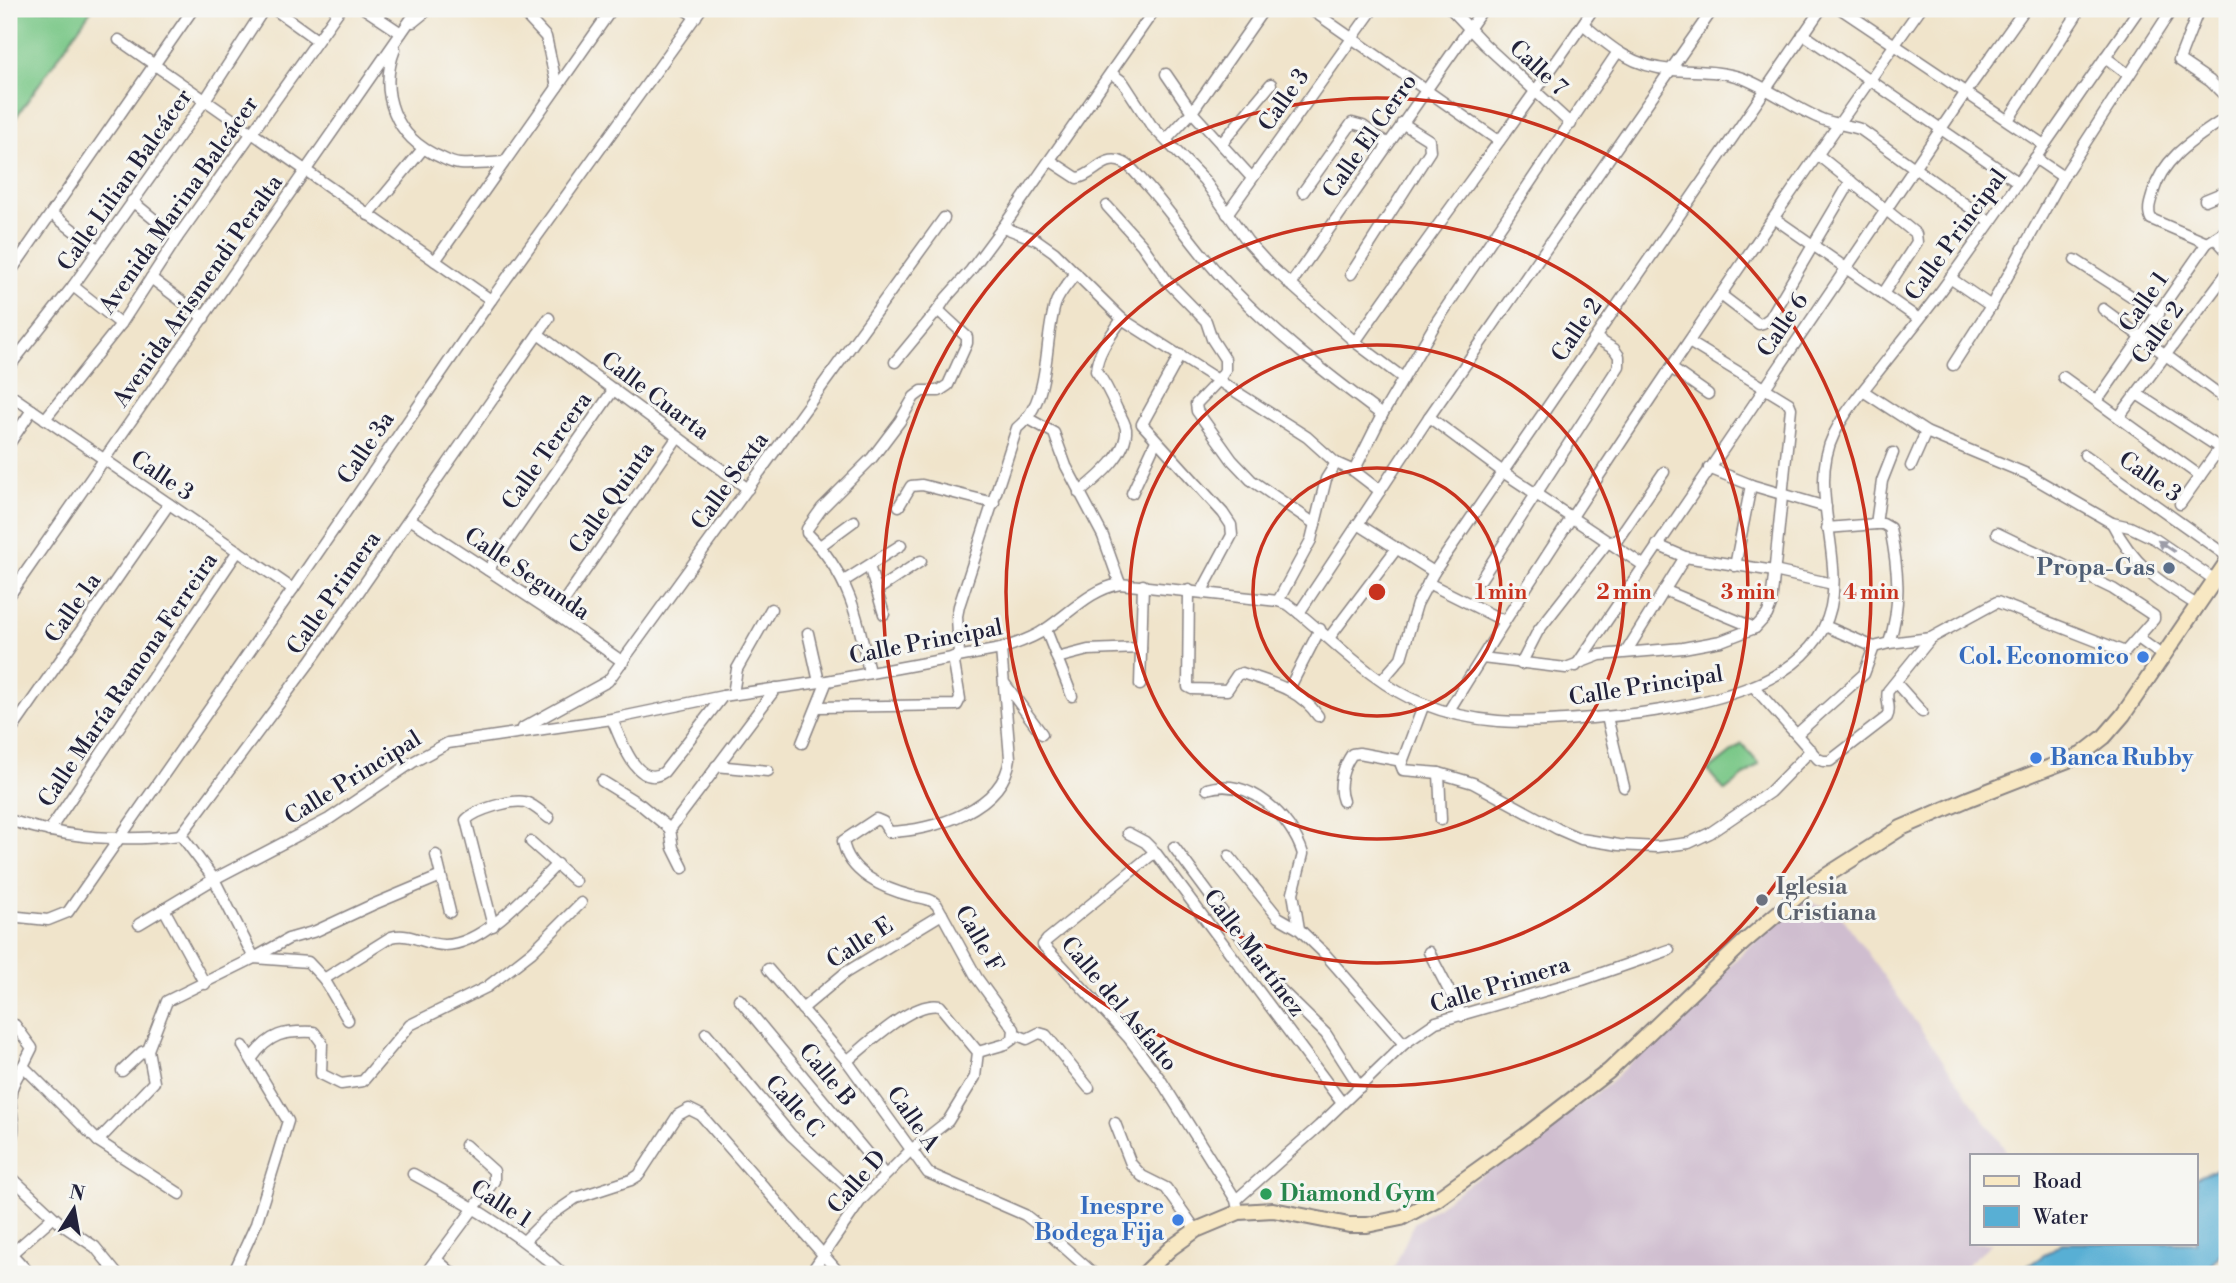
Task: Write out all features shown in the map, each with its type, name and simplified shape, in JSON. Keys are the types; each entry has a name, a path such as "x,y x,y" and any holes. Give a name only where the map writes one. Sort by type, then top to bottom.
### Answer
{"main road":[{"path":"1144,1274 1171,1248 1237,1206 1349,1225 1367,1225 1401,1218 1437,1199 1609,1071 1743,943 1807,888 1901,828 2081,755 2104,737 2135,698 2227,562"}],"street":[{"path":"9,274 193,9"},
{"name":"Calle Lilian Balcácer","path":"9,367 99,250 205,100 264,9"},
{"path":"274,9 317,40"},
{"name":"Avenida Marina Balcácer","path":"44,418 121,324 177,238 340,9"},
{"path":"365,9 401,33"},
{"name":"Avenida Arismendi Peralta","path":"9,596 418,9"},
{"path":"429,9 401,33 388,66 389,98 401,127 422,150 458,165 504,162"},
{"path":"520,9 546,37 557,87"},
{"path":"435,261 612,9"},
{"path":"684,9 699,13"},
{"path":"895,362 1003,227 1156,9"},
{"path":"1166,140 1192,112 1264,9"},
{"path":"1310,9 1499,141"},
{"name":"Calle 3","path":"1227,214 1373,9"},
{"name":"Calle 7","path":"1451,9 1469,30 1571,124"},
{"name":"Calle El Cerro","path":"1290,285 1483,9"},
{"path":"1355,342 1593,9"},
{"path":"1299,613 1429,417 1713,9"},
{"name":"Calle 2","path":"1382,681 1401,657 1418,604 1434,572 1821,9"},
{"path":"1841,9 2044,145"},
{"path":"1448,712 1504,621 1671,368 1920,9"},
{"name":"Calle 6","path":"1576,666 1914,167 2025,9"},
{"path":"2008,120 2076,16 2074,9"},
{"name":"Calle Principal","path":"139,925 214,879 329,819 433,750 448,743 612,719 728,695 1001,649 1046,630 1098,591 1120,584 1278,601 1320,629 1382,681 1424,704 1448,712 1499,721 1607,717 1696,703 1753,686 1798,660 1813,645 1825,626 1833,584 1824,473 1834,434 1863,391 1950,278 2139,9"},
{"path":"1953,365 1992,306 2063,177 2172,9"},
{"path":"2199,9 2179,60 2210,81 2227,99"},
{"name":"Calle 3a","path":"9,916 48,920 68,912 491,300 699,13"},
{"path":"1583,24 1617,53 1638,63 1670,70 1725,73 1745,79 1822,120 1841,122 1860,129 1990,222"},
{"path":"1803,34 2018,182"},
{"path":"119,40 491,300"},
{"path":"1354,471 1402,378 1457,291 1617,53"},
{"path":"2105,57 2129,75"},
{"path":"1111,73 1123,82 1142,114 1204,180 1248,242 1290,285 1355,342 1402,378"},
{"path":"1166,74 1192,112 1252,178"},
{"path":"1221,144 1271,84"},
{"path":"2227,117 2174,156 2158,178 2148,208 2151,219 2211,241 2227,251"},
{"path":"1303,192 1352,122 1357,122 1388,144"},
{"path":"1351,274 1430,151 1429,140 1402,123"},
{"path":"368,215 422,150"},
{"path":"1818,155 1910,227 1917,238 1884,294"},
{"path":"2035,158 2063,177"},
{"path":"1051,161 1077,178 1086,177 1096,166 1105,162 1115,160 1126,163 1225,281 1300,350 1382,415"},
{"path":"1721,295 1759,324 1770,318 1851,181"},
{"path":"2205,200 2227,191"},
{"path":"132,201 177,238"},
{"path":"1107,206 1142,245 1167,281 1206,321 1212,339 1225,359 1225,370 1196,404 1197,411 1232,460 1251,480 1315,524"},
{"path":"52,214 99,250"},
{"name":"Calle Sexta","path":"516,732 608,681 944,218"},
{"path":"1774,219 1919,319"},
{"path":"1003,227 1037,240 1076,273 1122,319 1307,437 1336,463 1354,471 1380,491"},
{"name":"Calle 1","path":"2097,401 2211,241 2227,230"},
{"path":"2075,260 2159,314"},
{"name":"Calle 2","path":"2119,417 2226,272"},
{"path":"818,707 957,705 960,699 956,656 959,606 1017,428 1029,419 1038,399 1055,303 1076,273"},
{"path":"151,278 204,318"},
{"path":"1950,278 1992,306"},
{"path":"73,286 121,324"},
{"path":"2104,309 2227,400"},
{"path":"869,673 856,613 844,581 807,531 822,508 872,458 914,397 922,391 939,391 948,385 967,343 967,337 938,310"},
{"name":"Calle Primera","path":"181,835 310,662 549,318"},
{"path":"1079,493 1108,469 1118,455 1126,429 1105,382 1096,371 1096,363 1122,319"},
{"name":"Calle Cuarta","path":"538,334 748,489"},
{"path":"1481,579 1619,366 1619,355 1596,338"},
{"path":"1482,658 1566,668 1600,655 1683,648 1721,641 1755,628 1767,615 1771,605 1791,408 1789,403 1689,342"},
{"path":"1126,429 1142,424 1180,355"},
{"path":"1671,368 1708,394"},
{"path":"2063,377 2200,477"},
{"name":"Calle Tercera","path":"488,570 614,389"},
{"path":"1863,391 1926,432 2027,474 2112,523 2130,527 2155,539 2215,580"},
{"name":"Calle 3","path":"9,394 293,589"},
{"path":"2137,394 2220,448"},
{"path":"9,444 32,410"},
{"path":"1429,417 1503,472 1643,565"},
{"path":"1029,419 1054,433 1079,493 1103,536 1120,584"},
{"path":"1142,424 1231,525 1232,536 1202,591"},
{"path":"1911,466 1926,432"},
{"name":"Calle Quinta","path":"555,614 677,438"},
{"path":"2180,504 2227,438"},
{"path":"1132,493 1156,441"},
{"path":"1876,524 1882,481 1893,453"},
{"name":"Calle 3","path":"2085,455 2227,556"},
{"path":"1278,601 1311,540 1326,479 1336,463"},
{"path":"1709,468 1751,485 1826,507"},
{"path":"1521,664 1538,631 1607,543 1617,540 1664,472"},
{"path":"899,506 911,486 922,485 994,503"},
{"path":"1735,566 1751,485"},
{"name":"Calle 1a","path":"9,734 169,504"},
{"name":"Calle Segunda","path":"410,519 623,662"},
{"path":"820,546 855,521"},
{"path":"2112,523 2122,543 2142,568 2197,605"},
{"path":"1358,524 1434,572"},
{"path":"1827,528 1876,524 1890,528 1899,582 1894,626 1889,643"},
{"path":"1825,626 1874,648 1889,643 1931,638 1997,602 2126,652 2154,619 2154,616 2113,589 1997,533"},
{"path":"844,581 901,545"},
{"path":"1657,545 1685,557 1774,571 1833,584"},
{"path":"1329,638 1398,548"},
{"name":"Calle María Ramona Ferreira","path":"49,831 238,551"},
{"path":"1626,652 1685,557"},
{"path":"877,590 921,561"},
{"path":"869,566 884,614"},
{"path":"1428,583 1504,621"},
{"path":"1140,685 1143,585"},
{"path":"1189,590 1189,688 1227,690 1237,675 1242,673 1289,689 1312,707 1318,716"},
{"path":"1664,590 1755,628"},
{"path":"612,719 624,748 639,770 651,777 664,772 728,695 737,669 771,609"},
{"path":"1289,689 1320,629"},
{"path":"1046,630 1072,696"},
{"path":"802,743 818,707 823,681 808,633"},
{"path":"1753,686 1821,760 1830,761 1887,717 1890,709 1887,694 1931,638"},
{"path":"2138,638 2163,656"},
{"path":"1057,658 1087,650 1141,648"},
{"path":"1797,734 1864,674 1874,648"},
{"path":"1001,649 1005,684 1042,734"},
{"path":"1896,683 1922,712"},
{"name":"Calle F","path":"1005,684 1008,771 988,797 964,816 946,822 893,832 876,819 845,837 843,845 853,862 874,883 934,901 977,978 1014,1028 1015,1034"},
{"path":"670,829 776,688"},
{"path":"1424,704 1402,761 1403,770 1439,773 1473,783 1558,830 1581,839 1619,845 1657,847 1689,844 1770,792 1811,750"},
{"path":"1607,717 1624,787"},
{"path":"1343,801 1341,781 1352,754 1402,761"},
{"path":"716,766 768,771"},
{"path":"1439,773 1441,820"},
{"path":"603,781 641,805 670,829 673,848 683,868"},
{"path":"1208,789 1221,784 1245,789 1272,807 1285,821 1303,854 1293,893 1299,929"},
{"path":"494,926 466,820 488,808 518,801 537,808 549,818"},
{"path":"9,820 49,831 119,838 148,839 181,835 214,879 254,958"},
{"name":"Calle Martínez","path":"1128,833 1145,842 1155,852 1342,1103"},
{"path":"531,842 575,881"},
{"path":"1174,847 1279,988 1326,1034 1360,1087"},
{"name":"Calle del Asfalto","path":"1155,852 1043,946 1128,1037 1160,1079 1237,1206"},
{"path":"436,855 450,912"},
{"path":"1229,856 1278,917 1299,929 1325,954 1404,1044"},
{"path":"324,979 391,936 401,934 429,943 451,945 494,926 557,864"},
{"path":"98,1142 154,1082 148,1050 167,1001 205,984 288,939 317,931 441,876"},
{"path":"252,1058 264,1042 290,1032 314,1032 322,1043 321,1074 341,1084 363,1081 410,1025 487,987 532,952 581,904"},
{"path":"164,909 205,984"},
{"name":"Calle E","path":"802,1009 845,973 942,914"},
{"name":"Calle Primera","path":"1237,1206 1404,1044 1436,1022 1669,950"},
{"path":"1429,952 1462,1016"},
{"path":"254,958 304,961 312,965 324,979 348,1020"},
{"name":"Calle A","path":"768,969 848,1061 928,1173 1025,1215 1094,1274"},
{"name":"Calle B","path":"739,999 885,1175"},
{"path":"848,1061 897,1020 932,1004 940,1006 978,1052 1006,1044 1013,1040 1015,1034 1027,1040 1039,1033 1046,1035 1089,1088"},
{"path":"9,1143 14,1124 10,1091 32,1048 15,1025"},
{"name":"Calle C","path":"706,1033 791,1135 861,1199"},
{"path":"233,1274 256,1224 288,1121 243,1046"},
{"path":"122,1071 142,1052 148,1050"},
{"name":"Calle D","path":"810,1274 861,1199 911,1150 948,1121 975,1077 978,1052"},
{"path":"23,1066 98,1142 180,1194"},
{"path":"524,1241 547,1218 576,1198 639,1175 678,1115 689,1109 701,1115 840,1274"},
{"path":"1115,1123 1130,1164 1142,1175 1166,1188 1196,1230"},
{"path":"425,1274 496,1176 494,1171 465,1145"},
{"name":"Calle 1","path":"413,1174 475,1208 524,1241 563,1274"},
{"path":"9,1175 61,1224 95,1247 117,1274"},
{"path":"30,1274 10,1253 53,1217"},
{"path":"437,1260 453,1274"}],"shaded area":[{"path":"1797,900 1836,908 2008,1154 1970,1154 1970,1244 1991,1244 1956,1274 1391,1274 1414,1223 1604,1088"}],"green space":[{"path":"9,9 92,9 9,127"},
{"path":"1742,744 1759,764 1725,791 1708,771"}],"water":[{"path":"2227,1165 2227,1246 2205,1272 2016,1274 2061,1244 2198,1244 2198,1177"}],"place":[{"name":"Propa-Gas","path":"2169,568"},
{"name":"Col. Economico","path":"2143,657"},
{"name":"Banca Rubby","path":"2036,758"},
{"name":"Iglesia Cristiana","path":"1762,900"},
{"name":"Diamond Gym","path":"1266,1194"},
{"name":"Inespre Bodega Fija","path":"1178,1220"}]}
